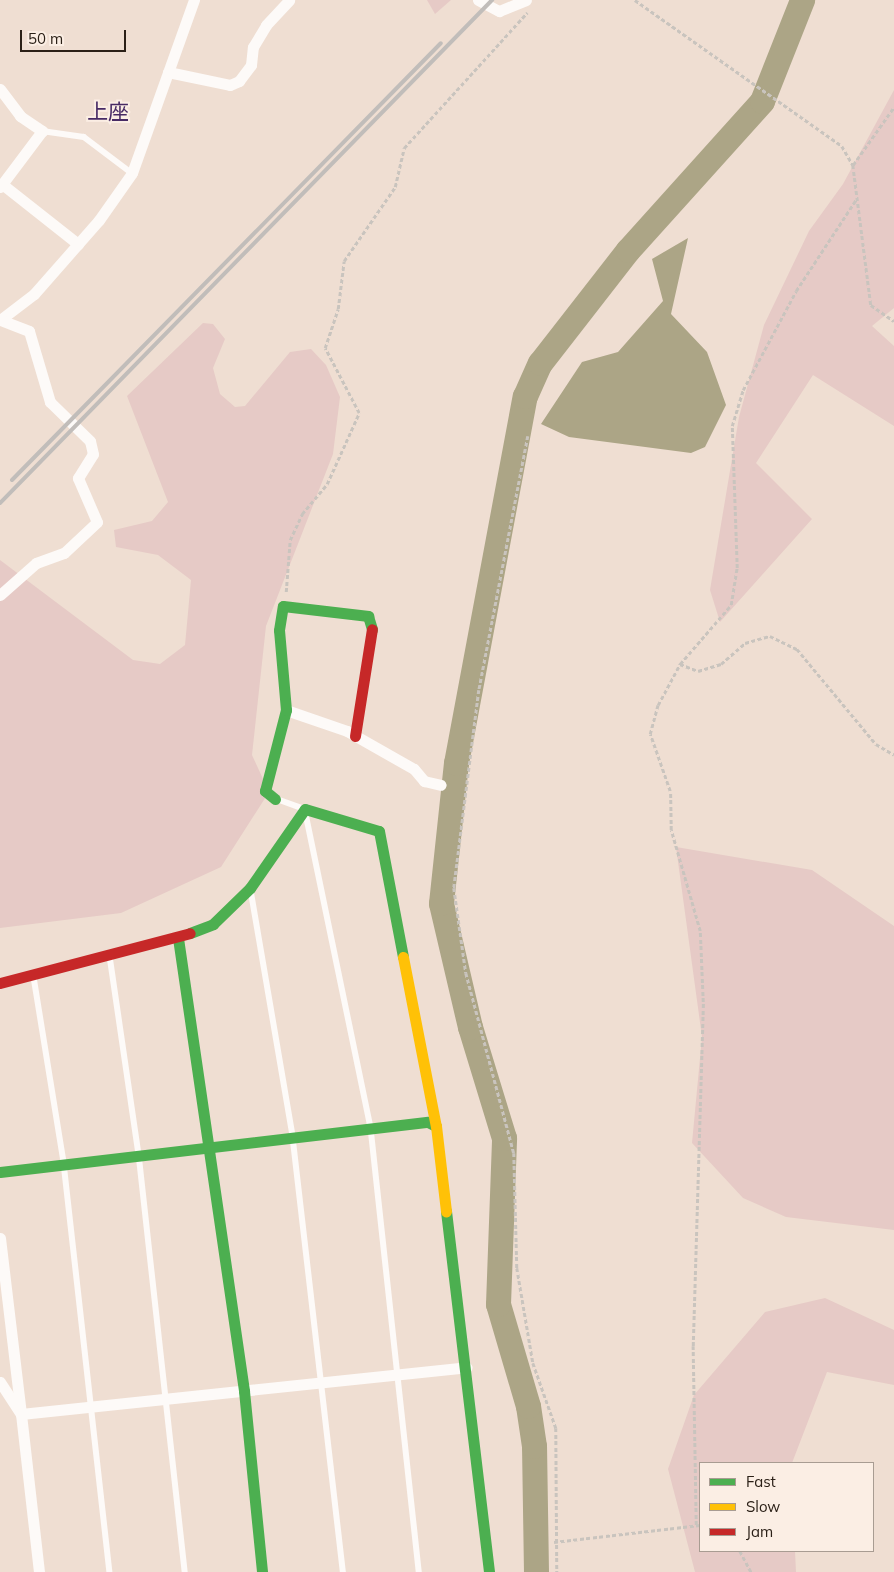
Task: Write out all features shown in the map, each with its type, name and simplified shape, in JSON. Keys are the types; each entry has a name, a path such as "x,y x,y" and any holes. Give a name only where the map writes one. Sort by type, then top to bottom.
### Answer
{"street":[{"path":"1,320 34,294 78,244 132,173 194,0"},
{"path":"168,72 230,84 239,81 251,65 253,47 266,25 289,0"},
{"path":"478,0 499,11 530,4"},
{"path":"0,89 20,116 42,131 1,185 78,244"},
{"path":"0,594 36,562 64,553 96,522 78,478 93,454 90,441 50,402 29,331 1,320"},
{"path":"276,799 264,791 286,710 279,630 283,606 368,616 373,623 355,736"},
{"path":"286,710 355,736 414,769 424,781 441,785"},
{"path":"0,983 178,938 212,924 250,888 305,809 379,831 436,1126 467,1367 489,1572"},
{"path":"178,938 212,1146 244,1391 262,1572"},
{"path":"0,1172 139,1154 371,1128 428,1122 436,1126"},
{"path":"0,1238 39,1572"},
{"path":"21,1414 467,1367"},
{"path":"0,1382 21,1414"}],"lane":[{"path":"42,131 84,137 132,173"},
{"path":"276,799 305,809 371,1128 419,1572"},
{"path":"250,888 293,1137 324,1382 343,1572"},
{"path":"110,956 139,1154 185,1572"},
{"path":"34,975 64,1163 93,1407 110,1572"}],"path":[{"path":"635,0 823,129 842,146 853,165 871,305 894,321"},
{"path":"283,606 290,540 302,514 327,484 359,413 325,348 338,309 344,261 394,187 404,148 530,4"},
{"path":"853,165 894,107"},
{"path":"554,1542 698,1525 694,1346 703,1002 700,931 671,830 670,791 650,734 658,705 680,664 731,605 736,568 732,426 743,390 796,291 857,198"},
{"path":"528,436 480,681 454,888 466,972 514,1152 516,1268 531,1354 556,1428 554,1542 557,1572"},
{"path":"680,664 698,671 721,664 746,642 770,636 797,649 876,744 894,755"},
{"path":"741,1552 751,1572"}],"shaded area":[{"path":"427,0 451,0 435,14"},
{"path":"894,90 894,308 872,326 894,346 894,426 813,375 756,463 812,519 720,622 710,590 739,417 764,325 809,231 843,184"},
{"path":"688,238 671,314 707,352 726,405 705,447 691,453 569,437 541,424 582,362 618,352 663,301 652,259"},
{"path":"203,323 213,324 225,339 213,368 220,394 235,407 245,406 290,352 311,349 326,365 340,397 333,454 266,626 252,755 269,792 221,867 121,913 0,928 0,560 133,660 160,664 185,645 191,580 158,555 116,547 114,530 152,521 168,502 127,396"},
{"path":"676,847 812,870 894,926 894,1230 786,1217 743,1198 692,1143 702,1037"},
{"path":"825,1298 894,1330 894,1385 827,1372 792,1462 699,1462 699,1552 795,1552 796,1572 695,1572 668,1469 694,1395 765,1312"}],"waterway":[{"path":"536,1572 534,1446 528,1406 498,1304 504,1138 470,1027 441,903 456,763 525,396 540,363 628,250 762,101 802,0"}],"railway":[{"path":"0,503 492,0"},
{"path":"12,480 441,43"}],"traffic: fast":[{"path":"275,799 265,791 286,710 279,630 283,606 368,616 372,629"},
{"path":"190,933 213,924 250,888 305,809 379,831 403,957"},
{"path":"178,938 244,1391 262,1572"},
{"path":"0,1172 428,1122 436,1126"},
{"path":"446,1211 489,1572"}],"traffic: slow":[{"path":"403,957 436,1126 446,1211"}],"traffic: jam":[{"path":"355,736 372,629"},
{"path":"0,983 190,933"}],"district":[{"name":"上座","path":"108,111"}]}
